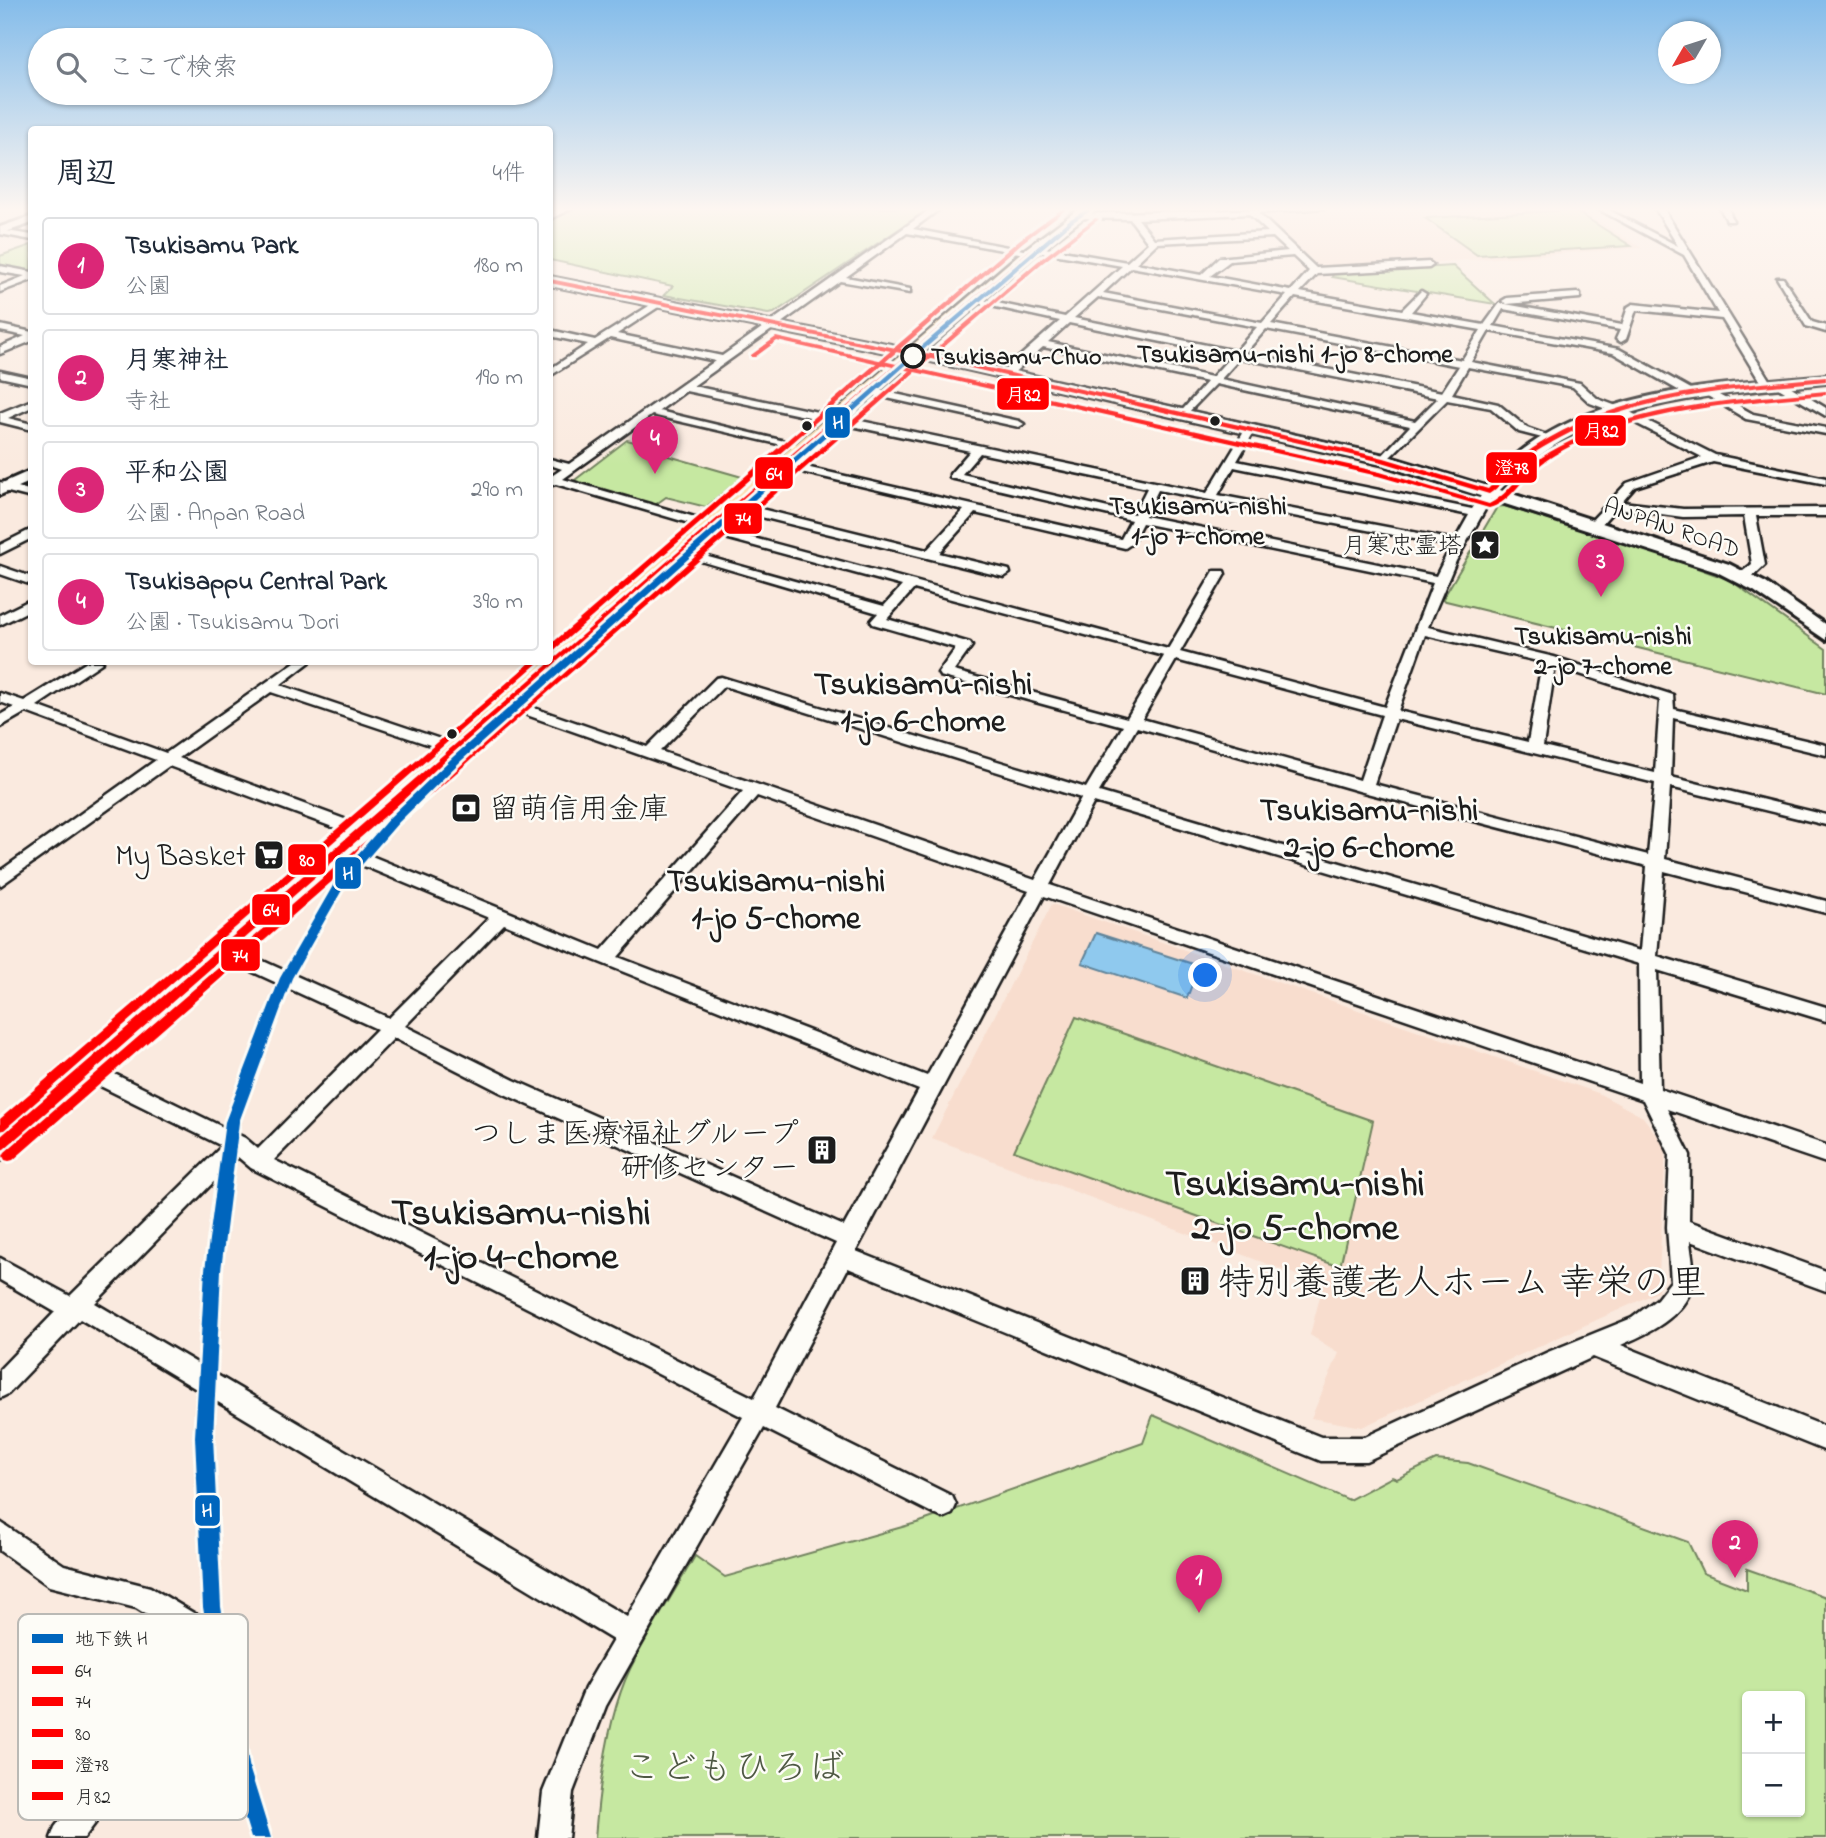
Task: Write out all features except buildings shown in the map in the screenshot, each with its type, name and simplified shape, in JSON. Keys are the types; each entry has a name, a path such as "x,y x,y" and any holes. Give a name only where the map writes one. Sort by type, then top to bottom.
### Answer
{"highway":[{"path":"0,1145 982,294"}],"street":[{"name":"ANPAN ROAD","path":"617,294 912,353 1384,460 1689,555 1743,578 1826,634"},
{"path":"553,481 816,294"},
{"path":"1006,374 1096,294 1576,385 1594,401 1618,410 1712,458 1826,481"},
{"path":"1183,415 1292,294 1616,352 1750,417 1826,431"},
{"path":"1405,313 1421,294"},
{"path":"1710,294 1773,385 1826,413"},
{"path":"1789,294 1809,324 1826,329"},
{"path":"1384,460 1446,396 1502,301 1577,296"},
{"path":"973,301 1494,405 1522,430 1546,438"},
{"path":"553,371 660,302"},
{"path":"1500,306 1625,328"},
{"path":"1616,352 1633,307 1723,316"},
{"path":"0,328 28,335"},
{"path":"553,334 596,343"},
{"path":"608,335 724,360"},
{"path":"0,351 28,338"},
{"path":"1040,343 1418,425"},
{"path":"0,374 28,380"},
{"path":"1365,787 1390,713 1458,544 1474,513 1489,492 1521,457 1546,438 1618,410 1703,394 1826,379"},
{"path":"686,388 1154,486 1458,544"},
{"path":"868,391 1019,424"},
{"path":"0,418 28,404"},
{"path":"651,412 972,509 1125,544 1140,519 1154,486"},
{"path":"0,418 28,426"},
{"path":"1211,496 1250,430"},
{"path":"977,450 954,476 1140,519 1442,581"},
{"path":"1594,525 1630,485 1712,458"},
{"path":"1230,463 1474,513"},
{"path":"553,464 570,468"},
{"path":"2,488 28,477"},
{"path":"553,483 911,584 1390,713 1664,778 1826,820"},
{"path":"2,488 28,494"},
{"path":"1613,504 1683,513 1826,512"},
{"path":"737,507 1004,572"},
{"path":"930,555 972,509"},
{"path":"1743,578 1759,565 1749,513"},
{"path":"0,550 28,535"},
{"path":"683,554 887,611"},
{"path":"0,570 28,580"},
{"path":"553,1838 558,1792 595,1698 760,1412 1090,795 1219,574"},
{"path":"911,584 878,621 965,646 945,673 1365,787 1826,907"},
{"path":"0,621 28,605"},
{"path":"224,951 392,1028 507,1086 846,1247 1321,1449 1366,1449 1592,1345 1640,1326 1665,1307 1682,1284 1678,1227 1680,1155 1650,1095 1648,962 1668,698 1549,660 1422,630"},
{"path":"1535,747 1549,660"},
{"path":"0,722 91,665"},
{"path":"0,880 299,665"},
{"path":"650,753 721,681 1090,795 1441,897 1826,1014"},
{"path":"268,687 456,750"},
{"path":"0,697 166,760 351,840 501,917 933,1087"},
{"path":"509,704 1039,888 1826,1154"},
{"path":"1666,712 1826,750"},
{"path":"605,959 754,789"},
{"path":"258,1162 501,917"},
{"path":"87,1070 238,1144 258,1162 943,1505"},
{"path":"0,1386 238,1144"},
{"path":"1678,1227 1826,1281"},
{"path":"0,1269 76,1308 631,1635"},
{"path":"1592,1345 1826,1438"},
{"path":"0,1535 58,1577 141,1596 170,1614"},
{"path":"66,1838 80,1820"}],"shaded area":[{"path":"1052,904 1598,1093 1643,1117 1666,1148 1658,1292 1362,1427 1311,1418 1339,1353 1310,1335 1323,1285 932,1138"}],"green space":[{"path":"803,294 774,313 768,314 664,295"},
{"path":"1433,294 1484,294 1495,304"},
{"path":"627,440 662,449 658,453 742,477 706,507 666,497 655,505 571,483"},
{"path":"1504,506 1651,551 1730,580 1826,649 1826,694 1442,600 1497,507"},
{"path":"1076,1017 1373,1121 1340,1267 1014,1151"},
{"name":"こどもひろば","path":"1153,1415 1349,1500 1392,1477 1397,1479 1436,1460 1468,1463 1688,1542 1703,1573 1747,1590 1747,1569 1826,1597 1826,1838 595,1838 606,1752 622,1687 645,1641 695,1556 725,1577 920,1522 1143,1443"}],"water":[{"path":"1096,933 1199,966 1187,998 1082,963"}],"metro line":[{"name":"H","path":"213,1614 204,1437 213,1270 232,1122 286,978 342,880 394,820 458,758 986,294"},
{"name":"H","path":"248,1796 261,1838"}],"transit line":[{"name":"澄78","path":"614,294 931,357 1384,460 1489,492 1523,458 1557,436 1630,407 1707,392 1826,379"},
{"name":"80","path":"553,646 960,294"},
{"name":"64","path":"553,665 981,294"},
{"name":"74","path":"9,1156 1003,294"},
{"name":"月82","path":"753,356 776,339 1380,474 1489,506 1500,501 1529,471 1555,452 1594,433 1626,422 1692,407 1826,393"},
{"name":"80","path":"0,1126 532,665"},
{"name":"64","path":"0,1145 553,665"}],"place":[{"name":"Tsukisamu-Chuo","path":"913,356"},
{"name":"Tsukisappu Central Park","path":"655,474"},
{"name":"月寒忠霊塔","path":"1485,545"},
{"name":"平和公園","path":"1601,597"},
{"name":"留萌信用金庫","path":"466,808"},
{"name":"My Basket","path":"269,855"},
{"name":"つしま医療福祉グループ 研修センター","path":"822,1150"},
{"name":"特別養護老人ホーム 幸栄の里","path":"1195,1281"},
{"name":"月寒神社","path":"1735,1578"},
{"name":"Tsukisamu Park","path":"1199,1613"}],"district":[{"name":"Tsukisamu-nishi 1-jo 8-chome","path":"1295,353"},
{"name":"Tsukisamu-nishi 1-jo 7-chome","path":"1198,520"},
{"name":"Tsukisamu-nishi 2-jo 7-chome","path":"1603,650"},
{"name":"Tsukisamu-nishi 1-jo 6-chome","path":"923,702"},
{"name":"Tsukisamu-nishi 2-jo 6-chome","path":"1369,828"},
{"name":"Tsukisamu-nishi 1-jo 5-chome","path":"776,898"},
{"name":"Tsukisamu-nishi 2-jo 5-chome","path":"1295,1204"},
{"name":"Tsukisamu-nishi 1-jo 4-chome","path":"521,1233"}]}
